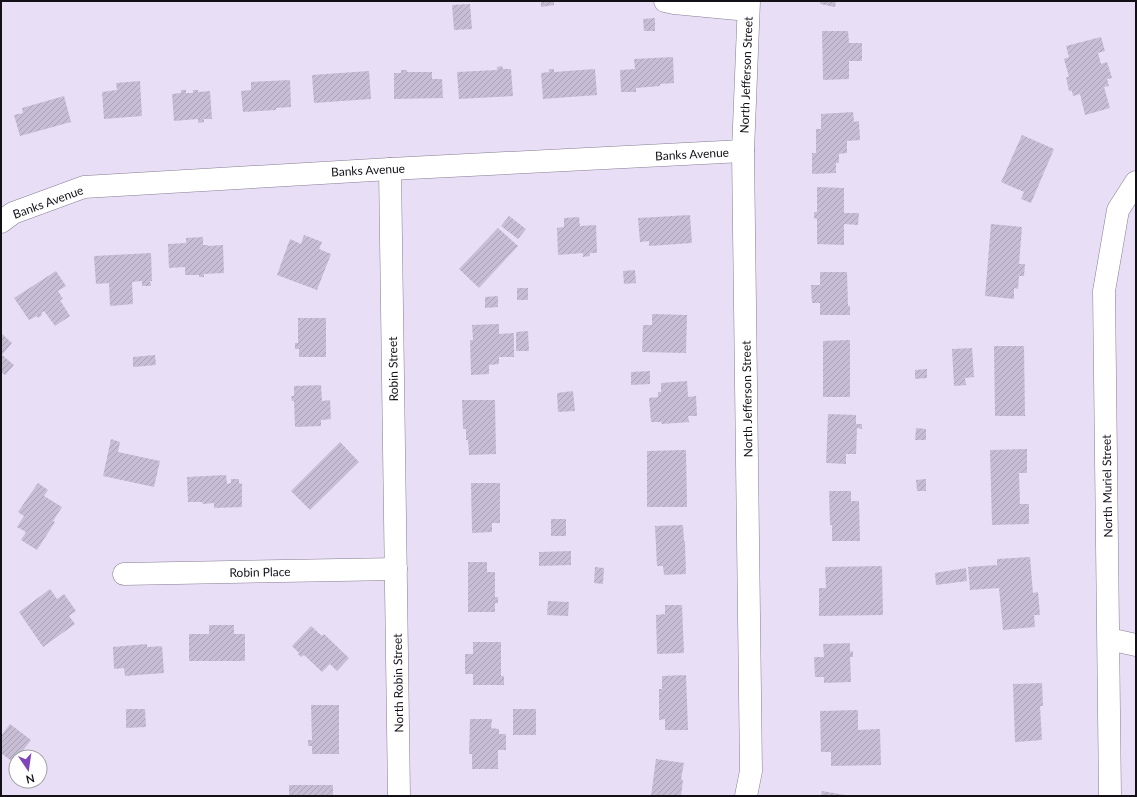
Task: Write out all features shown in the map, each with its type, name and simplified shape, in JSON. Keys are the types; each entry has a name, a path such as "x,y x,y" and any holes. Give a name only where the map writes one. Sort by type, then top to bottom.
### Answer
{"street":[{"path":"665,1 674,3 749,6"},
{"name":"North Jefferson Street","path":"746,796 751,770 744,151 749,6"},
{"name":"Banks Avenue","path":"1,222 13,213 84,187 390,169 744,151"},
{"name":"Robin Street","path":"390,169 396,569"},
{"name":"North Muriel Street","path":"1110,796 1104,291 1118,210 1136,182"},
{"name":"Robin Place","path":"124,574 396,569"},
{"name":"North Robin Street","path":"396,569 399,796"},
{"path":"1109,639 1136,645"}],"building":[{"path":"541,1 554,1 554,5 541,7"},
{"path":"820,1 836,1 835,7 820,4"},
{"path":"470,4 472,29 454,30 452,5"},
{"path":"655,18 655,31 644,31 643,19"},
{"path":"822,31 848,31 849,43 862,43 862,61 849,61 849,79 823,80"},
{"path":"1101,37 1105,51 1098,53 1101,64 1107,62 1112,78 1107,79 1109,86 1104,87 1110,108 1085,115 1080,94 1073,96 1072,91 1069,91 1066,77 1069,77 1064,59 1069,57 1066,46"},
{"path":"673,57 674,83 636,88 636,92 621,92 620,70 635,69 634,59"},
{"path":"502,66 503,69 511,69 513,96 459,99 457,72 497,70 497,67"},
{"path":"549,69 554,69 554,72 595,69 597,95 543,99 541,73 549,72"},
{"path":"401,70 407,70 407,72 432,72 432,79 442,79 443,98 394,99 394,73 401,73"},
{"path":"369,71 371,99 314,103 312,75"},
{"path":"290,80 291,107 276,108 276,110 243,112 241,91 251,90 251,82"},
{"path":"140,81 142,116 104,119 102,92 117,90 116,83"},
{"path":"181,90 186,90 186,93 193,93 193,90 198,90 198,92 210,91 212,119 204,119 204,122 198,123 198,119 174,121 172,94 181,93"},
{"path":"64,96 71,122 20,136 14,115 23,113 22,108"},
{"path":"853,112 854,122 859,121 860,140 847,141 847,153 839,154 839,163 836,163 836,173 812,174 812,153 816,153 816,129 821,129 821,114"},
{"path":"1022,135 1054,149 1031,203 1021,199 1024,192 1001,182"},
{"path":"817,187 844,188 844,213 859,213 858,225 844,224 844,245 817,244 817,219 814,218 814,212 817,212"},
{"path":"690,215 692,243 649,246 649,241 640,242 638,218"},
{"path":"509,216 526,229 518,239 501,226"},
{"path":"579,217 580,226 596,225 597,253 590,253 590,256 583,257 583,253 558,255 557,228 564,227 564,218"},
{"path":"991,224 1022,227 1019,264 1025,264 1024,276 1019,276 1018,289 1014,288 1014,299 985,296"},
{"path":"498,228 518,246 479,288 459,269"},
{"path":"304,235 322,242 319,249 331,254 317,290 277,275 290,239 301,244"},
{"path":"203,237 203,245 223,245 224,273 204,274 204,277 199,277 199,275 185,275 185,267 169,268 168,244 186,243 186,238"},
{"path":"151,253 151,286 142,286 142,281 132,282 133,304 110,306 109,283 96,284 94,256"},
{"path":"635,270 636,283 624,284 623,271"},
{"path":"56,271 66,286 58,291 63,299 60,300 70,316 55,326 44,311 38,318 37,316 29,320 14,298"},
{"path":"820,272 847,272 848,306 850,306 850,315 820,315 820,303 812,303 811,285 820,285"},
{"path":"517,288 528,288 528,300 517,300"},
{"path":"498,296 498,307 485,308 485,297"},
{"path":"652,314 687,315 686,353 642,352 643,325 652,325"},
{"path":"298,318 326,318 326,357 299,357 299,349 295,349 295,343 298,343"},
{"path":"499,324 499,334 514,333 514,357 499,357 499,364 489,365 489,374 471,375 470,340 473,340 472,325"},
{"path":"528,331 529,351 516,351 516,332"},
{"path":"1,333 12,343 2,355 14,365 5,375 1,372"},
{"path":"850,340 850,397 823,397 823,341"},
{"path":"994,346 1024,346 1025,416 995,416"},
{"path":"972,348 974,377 965,378 966,385 954,386 952,349"},
{"path":"155,355 156,365 133,367 133,357"},
{"path":"927,369 927,378 915,379 915,370"},
{"path":"650,371 650,384 631,385 631,372"},
{"path":"687,381 688,397 696,396 697,416 688,416 689,422 662,424 661,422 651,422 649,398 658,397 658,392 661,392 661,383"},
{"path":"321,385 322,401 330,400 331,419 321,420 321,426 295,427 294,401 292,401 291,396 294,396 294,386"},
{"path":"573,391 575,411 558,412 557,393"},
{"path":"462,400 495,400 496,454 469,455 468,440 466,440 466,429 463,429"},
{"path":"828,414 856,415 856,424 862,424 862,429 857,428 856,454 846,454 846,464 826,463"},
{"path":"916,428 926,429 926,440 915,440"},
{"path":"111,439 120,442 118,452 160,461 154,487 103,476"},
{"path":"340,442 359,462 310,510 291,491"},
{"path":"1027,449 1027,473 1019,473 1020,504 1029,504 1029,524 992,525 990,450"},
{"path":"686,450 687,507 647,507 647,451"},
{"path":"226,475 227,484 231,483 231,479 239,479 239,483 242,484 242,507 214,508 214,503 203,504 202,502 188,502 187,477"},
{"path":"926,479 926,491 917,491 916,480"},
{"path":"38,483 48,490 44,496 62,507 53,521 55,522 37,550 21,540 26,532 17,527 24,516 18,512"},
{"path":"471,483 500,483 500,523 492,523 492,532 472,533"},
{"path":"829,491 851,491 851,501 859,501 860,541 832,541"},
{"path":"551,519 566,519 566,536 551,536"},
{"path":"683,525 686,574 664,575 663,566 657,566 655,526"},
{"path":"571,551 571,565 539,566 539,552"},
{"path":"1030,557 1033,593 1038,592 1040,615 1034,615 1035,627 1003,630 999,588 970,590 968,567 997,565 997,559"},
{"path":"468,562 487,562 487,572 495,572 495,597 498,597 498,603 495,603 495,612 468,612"},
{"path":"882,566 883,615 819,616 819,588 826,588 825,567"},
{"path":"595,567 604,568 603,584 594,583"},
{"path":"966,568 967,581 936,585 935,573"},
{"path":"50,589 57,599 64,594 76,611 69,616 75,624 43,647 19,612"},
{"path":"548,601 569,602 568,616 547,615"},
{"path":"665,605 682,605 684,653 657,654 656,615 665,614"},
{"path":"209,625 234,625 234,634 245,634 245,661 189,661 189,634 209,634"},
{"path":"311,626 322,636 324,634 349,658 337,671 330,664 322,672 304,655 301,657 292,646"},
{"path":"473,642 501,642 501,676 504,676 504,685 473,685 473,674 465,674 465,654 473,654"},
{"path":"850,643 850,652 853,651 853,657 850,657 851,682 824,683 824,677 815,677 814,657 824,657 823,644"},
{"path":"147,644 147,647 162,646 164,673 125,676 124,668 114,669 113,647"},
{"path":"686,675 688,730 665,730 665,719 659,720 659,689 662,689 662,676"},
{"path":"1042,683 1043,706 1040,706 1042,740 1015,742 1013,684"},
{"path":"311,705 339,705 339,754 312,754 312,746 308,746 308,740 312,740"},
{"path":"126,709 145,709 146,727 126,728"},
{"path":"513,709 536,709 536,735 513,735"},
{"path":"858,710 858,730 880,729 881,765 831,766 831,752 821,752 820,711"},
{"path":"470,719 492,719 491,728 499,729 499,734 506,734 506,750 498,750 498,769 472,769 472,754 469,754"},
{"path":"10,724 31,740 24,749 8,749 8,758 1,753 1,736"},
{"path":"656,759 684,763 681,779 683,780 681,796 651,796"},
{"path":"289,785 333,785 333,796 289,796"},
{"path":"822,791 845,795 845,796 821,796"}]}
